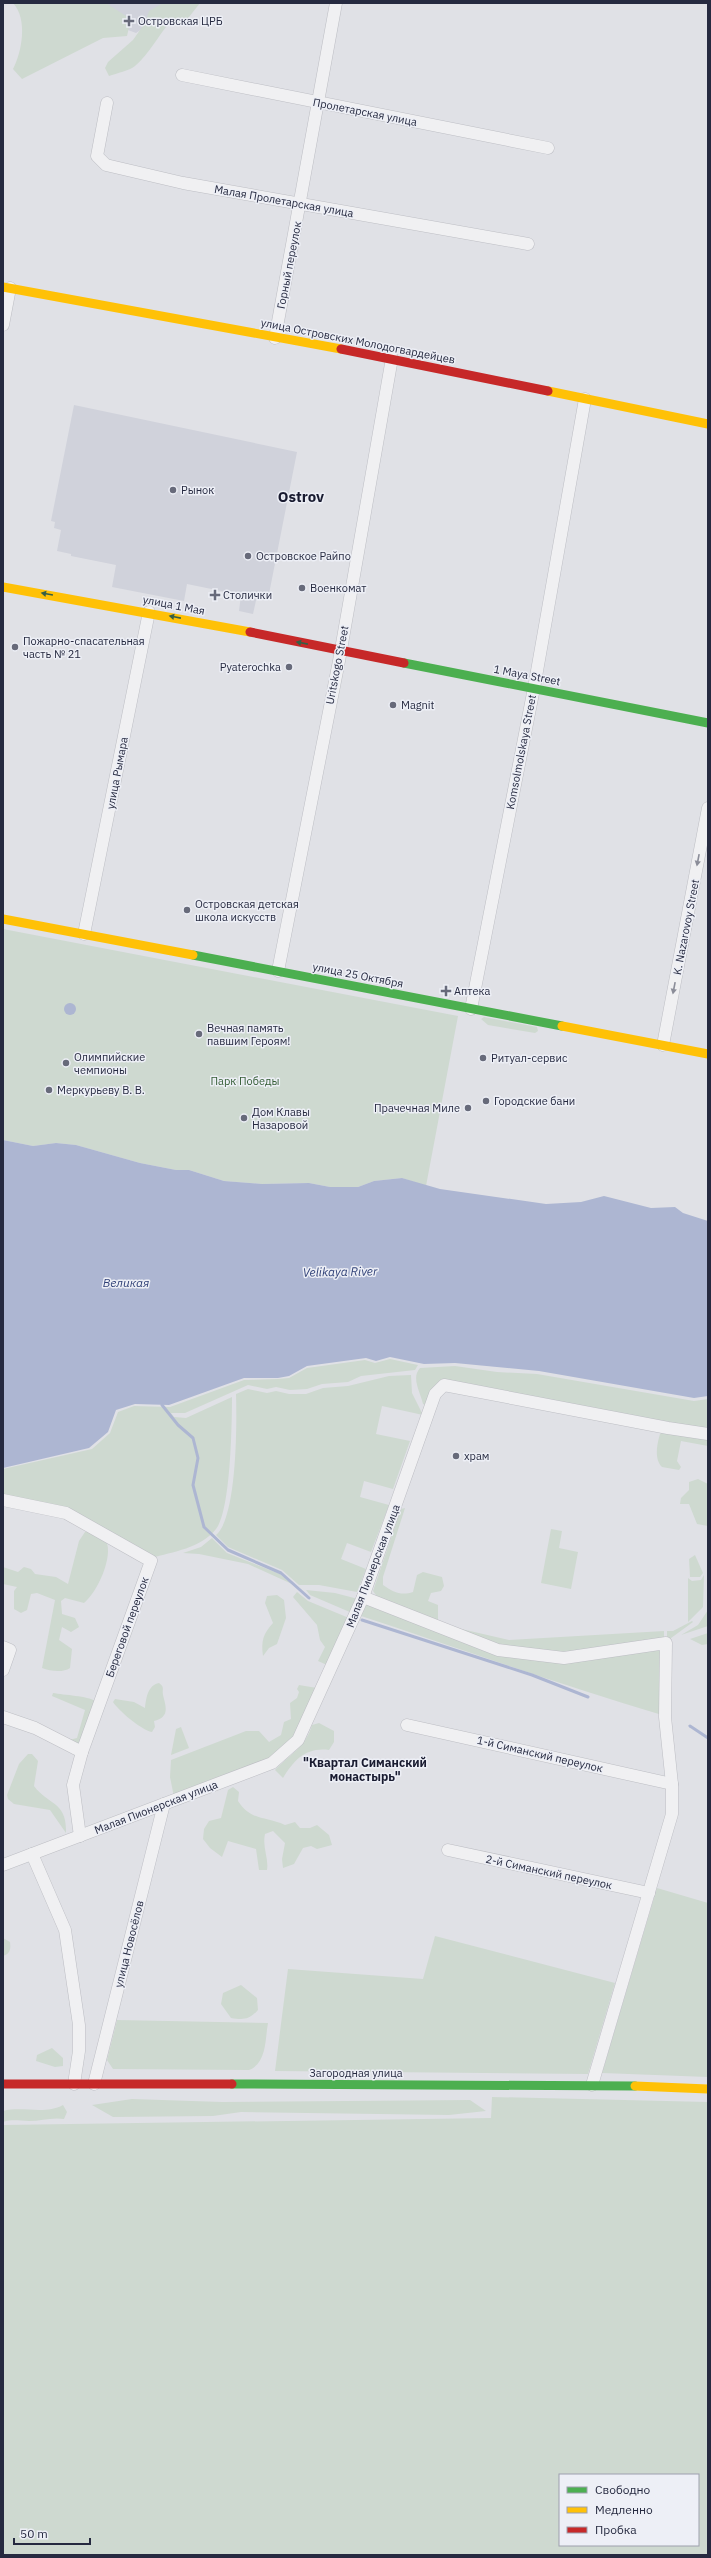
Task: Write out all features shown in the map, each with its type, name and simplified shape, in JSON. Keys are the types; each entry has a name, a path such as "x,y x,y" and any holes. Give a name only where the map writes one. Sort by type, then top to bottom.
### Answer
{"main road":[{"name":"улица Островских Молодогвардейцев","path":"7,287 275,338 392,358 708,424"},
{"name":"улица 1 Мая","path":"3,586 149,612 340,650"},
{"name":"1 Maya Street","path":"340,650 708,723"},
{"name":"улица 25 Октября","path":"3,919 708,1054"},
{"name":"Загородная улица","path":"3,2084 592,2085 708,2089"}],"street":[{"name":"Горный переулок","path":"275,338 301,203 317,102 336,3"},
{"name":"Пролетарская улица","path":"182,76 548,148"},
{"name":"Малая Пролетарская улица","path":"107,103 97,156 106,165 183,183 528,244"},
{"path":"3,325 7,287"},
{"name":"Uritskogo Street","path":"278,971 340,650 392,358"},
{"name":"Komsolmolskaya Street","path":"471,1009 534,688 585,399"},
{"name":"улица Рымара","path":"84,934 149,612"},
{"name":"K. Nazarovoy Street","path":"663,1045 708,808"},
{"name":"Малая Пионерская улица","path":"3,1865 272,1763 298,1740 363,1597 435,1394 444,1385 668,1428 708,1434"},
{"name":"Береговой переулок","path":"3,1500 66,1513 151,1561 82,1752 73,1785 80,1836"},
{"path":"363,1597 498,1650 564,1658 666,1643 665,1717 672,1784 672,1814 592,2085"},
{"path":"3,1646 10,1650 3,1670"},
{"path":"3,1717 35,1728 82,1752"},
{"name":"1-й Симанский переулок","path":"407,1725 672,1784"},
{"name":"улица Новосёлов","path":"94,2084 164,1804"},
{"name":"2-й Симанский переулок","path":"448,1850 649,1893"},
{"path":"32,1854 65,1930 79,2025 79,2051 74,2084"}],"shaded area":[{"name":"Островская ЦРБ","path":"72,3 180,3 136,33 69,8"},
{"name":"Рынок","path":"74,405 297,452 268,599 257,596 253,614 239,611 241,595 187,584 184,601 112,587 116,565 71,556 71,554 57,551 61,530 54,528 55,522 51,521"}],"green space":[{"path":"13,3 106,3 126,16 130,23 127,36 103,38 22,79 13,69 21,45 22,26 18,10"},
{"path":"163,3 200,3 189,17 177,25 170,22 145,56 135,66 126,71 109,76 105,68 108,62 133,40 145,23 149,11"},
{"name":"Парк Победы","path":"3,929 458,1016 426,1186 402,1178 374,1181 358,1187 330,1187 309,1183 262,1184 224,1181 189,1170 176,1170 140,1163 76,1145 56,1143 33,1146 3,1140"},
{"path":"484,1017 537,1027 538,1031 535,1033 488,1025 481,1019"},
{"path":"390,1359 418,1365 415,1370 361,1376 348,1382 322,1384 307,1389 290,1390 276,1387 267,1389 248,1385 185,1413 171,1413 174,1417 186,1418 232,1397 230,1466 225,1504 221,1519 216,1529 203,1541 195,1545 151,1558 67,1511 3,1497 3,1469 92,1449 110,1433 118,1412 134,1406 170,1407 244,1380 289,1378 307,1368 365,1360 375,1363"},
{"path":"455,1366 497,1372 537,1374 694,1401 708,1399 708,1431 444,1383 428,1406 423,1404 416,1380 417,1372 420,1368"},
{"path":"411,1375 412,1393 423,1415 382,1406 376,1434 410,1441 393,1489 364,1481 360,1497 389,1505 371,1552 347,1543 341,1559 366,1569 357,1592 319,1585 299,1585 282,1570 228,1547 216,1535 223,1525 232,1491 236,1447 236,1394 248,1389 267,1393 276,1391 289,1394 306,1394 323,1388 348,1386 389,1376"},
{"path":"663,1432 708,1437 708,1446 681,1441 677,1461 681,1467 679,1470 662,1467 659,1464 657,1451 660,1434"},
{"path":"698,1479 708,1484 708,1526 697,1524 689,1504 680,1504 681,1498 689,1490 689,1482"},
{"path":"405,1508 383,1577 383,1585 397,1593 405,1594 413,1592 417,1575 423,1572 442,1577 444,1586 441,1591 431,1593 428,1601 438,1605 438,1622 378,1598 373,1591 401,1509"},
{"path":"551,1529 562,1531 559,1548 578,1552 571,1589 541,1583"},
{"path":"85,1532 90,1532 106,1541 108,1556 106,1565 99,1583 84,1603 65,1598 61,1601 62,1614 75,1618 79,1627 71,1632 62,1627 59,1640 72,1649 70,1668 60,1671 45,1669 42,1668 55,1600 37,1593 31,1594 27,1610 21,1613 14,1609 14,1591 17,1587 3,1584 3,1567 18,1572 24,1567 31,1569 35,1574 56,1577 68,1584 79,1541"},
{"path":"212,1538 227,1553 280,1574 292,1584 248,1564 199,1554 183,1553 201,1547"},
{"path":"695,1555 703,1573 700,1577 690,1577 689,1559"},
{"path":"704,1575 703,1607 688,1622 688,1578 692,1581 701,1580"},
{"path":"306,1590 335,1593 358,1599 352,1613 310,1595"},
{"path":"297,1592 308,1601 349,1618 327,1665 318,1661 325,1647 320,1640 317,1625 293,1597"},
{"path":"277,1595 284,1600 286,1618 277,1644 269,1648 263,1656 262,1646 264,1638 273,1623 265,1603 267,1596"},
{"path":"365,1600 497,1652 563,1661 663,1646 662,1715 548,1679 358,1615"},
{"path":"708,1610 708,1626 681,1635 698,1625"},
{"path":"692,1621 693,1622 667,1641 667,1631 673,1631"},
{"path":"444,1625 509,1640 664,1631 664,1642 564,1657 499,1649"},
{"path":"708,1633 708,1644 702,1645 690,1639"},
{"path":"159,1683 163,1687 166,1711 163,1717 154,1721 155,1727 152,1732 142,1728 130,1719 113,1702 115,1699 134,1702 145,1708 150,1689 155,1684"},
{"path":"299,1685 317,1688 295,1738 269,1761 174,1797 170,1777 171,1760 246,1731 259,1731 269,1742 281,1735 284,1722 291,1719 290,1703 297,1698 299,1692 297,1689"},
{"path":"53,1693 82,1697 95,1701 78,1748 65,1741 77,1738 85,1710 52,1696"},
{"path":"319,1723 334,1731 334,1742 329,1750 314,1751 302,1756 296,1760 283,1778 275,1770 306,1739 312,1725"},
{"path":"181,1727 189,1748 171,1755 176,1729"},
{"path":"28,1754 32,1754 38,1761 34,1786 60,1809 64,1815 66,1823 66,1833 50,1810 14,1804 8,1799 7,1795 19,1764"},
{"path":"233,1787 239,1792 238,1801 248,1812 253,1815 285,1825 295,1822 300,1828 310,1828 317,1825 329,1835 332,1845 317,1849 311,1846 303,1848 294,1864 283,1868 282,1859 285,1843 273,1831 265,1834 264,1839 267,1870 259,1870 256,1849 228,1841 222,1857 210,1848 203,1839 204,1829 209,1821 221,1818 228,1790"},
{"path":"657,1888 708,1903 708,2077 602,2073"},
{"path":"435,1936 615,1983 588,2074 275,2071 288,1969 423,1979"},
{"path":"3,1938 10,1942 10,1951 3,1956"},
{"path":"241,1985 257,1998 258,2010 252,2016 246,2018 231,2018 221,2004 223,1993"},
{"path":"117,2020 268,2023 262,2056 255,2067 249,2070 113,2069 107,2060"},
{"path":"52,2048 63,2058 63,2066 55,2067 36,2061 37,2055"},
{"path":"492,2097 708,2102 708,2555 3,2555 3,2125 491,2118"},
{"path":"132,2099 222,2102 470,2100 486,2111 449,2115 241,2112 213,2116 113,2117 92,2105"},
{"path":"63,2105 67,2112 64,2119 55,2118 29,2121 13,2120 3,2122 3,2111 18,2109 41,2110 56,2108"}],"water":[{"path":"68,1003 72,1003 76,1009 72,1015 68,1015 64,1011 64,1007"},
{"name":"Великая","path":"3,1140 33,1146 56,1143 76,1145 140,1163 176,1170 189,1170 224,1181 262,1184 309,1183 330,1187 358,1187 374,1181 402,1178 440,1189 546,1204 581,1202 604,1196 651,1208 675,1207 683,1213 708,1221 708,1396 694,1398 539,1371 455,1363 424,1364 390,1357 376,1361 366,1358 307,1366 289,1376 278,1378 244,1378 169,1405 135,1404 116,1410 108,1432 89,1448 3,1468"}],"waterway":[{"path":"162,1405 178,1425 193,1438 198,1458 193,1485 204,1527 228,1550 281,1573 309,1598"},
{"path":"362,1620 532,1675 588,1697"},
{"path":"690,1726 708,1738"}],"traffic: fast":[{"path":"404,663 708,723"},
{"path":"193,955 562,1026"},
{"path":"232,2084 635,2086"}],"traffic: slow":[{"path":"3,287 341,349"},
{"path":"548,391 708,424"},
{"path":"3,587 250,632"},
{"path":"3,919 193,955"},
{"path":"562,1026 708,1054"},
{"path":"635,2086 708,2089"}],"traffic: jam":[{"path":"341,349 548,391"},
{"path":"250,632 404,663"},
{"path":"3,2084 232,2084"}],"place":[{"name":"Островская ЦРБ","path":"129,21"},
{"name":"Рынок","path":"173,490"},
{"name":"Островское Райпо","path":"248,556"},
{"name":"Военкомат","path":"302,588"},
{"name":"Столички","path":"215,595"},
{"name":"Пожарно-спасательная часть № 21","path":"15,647"},
{"name":"Pyaterochka","path":"289,667"},
{"name":"Magnit","path":"393,705"},
{"name":"Островская детская школа искусств","path":"187,910"},
{"name":"Аптека","path":"446,991"},
{"name":"Вечная память павшим Героям!","path":"199,1034"},
{"name":"Ритуал-сервис","path":"483,1058"},
{"name":"Олимпийские чемпионы","path":"66,1063"},
{"name":"Меркурьеву В. В.","path":"49,1090"},
{"name":"Городские бани","path":"486,1101"},
{"name":"Прачечная Миле","path":"468,1108"},
{"name":"Дом Клавы Назаровой","path":"244,1118"},
{"name":"храм","path":"456,1456"}],"district":[{"name":"Ostrov","path":"301,497"},
{"name":"\"Квартал Симанский монастырь\"","path":"365,1770"}],"water label":[{"name":"Velikaya River","path":"340,1272"}]}
